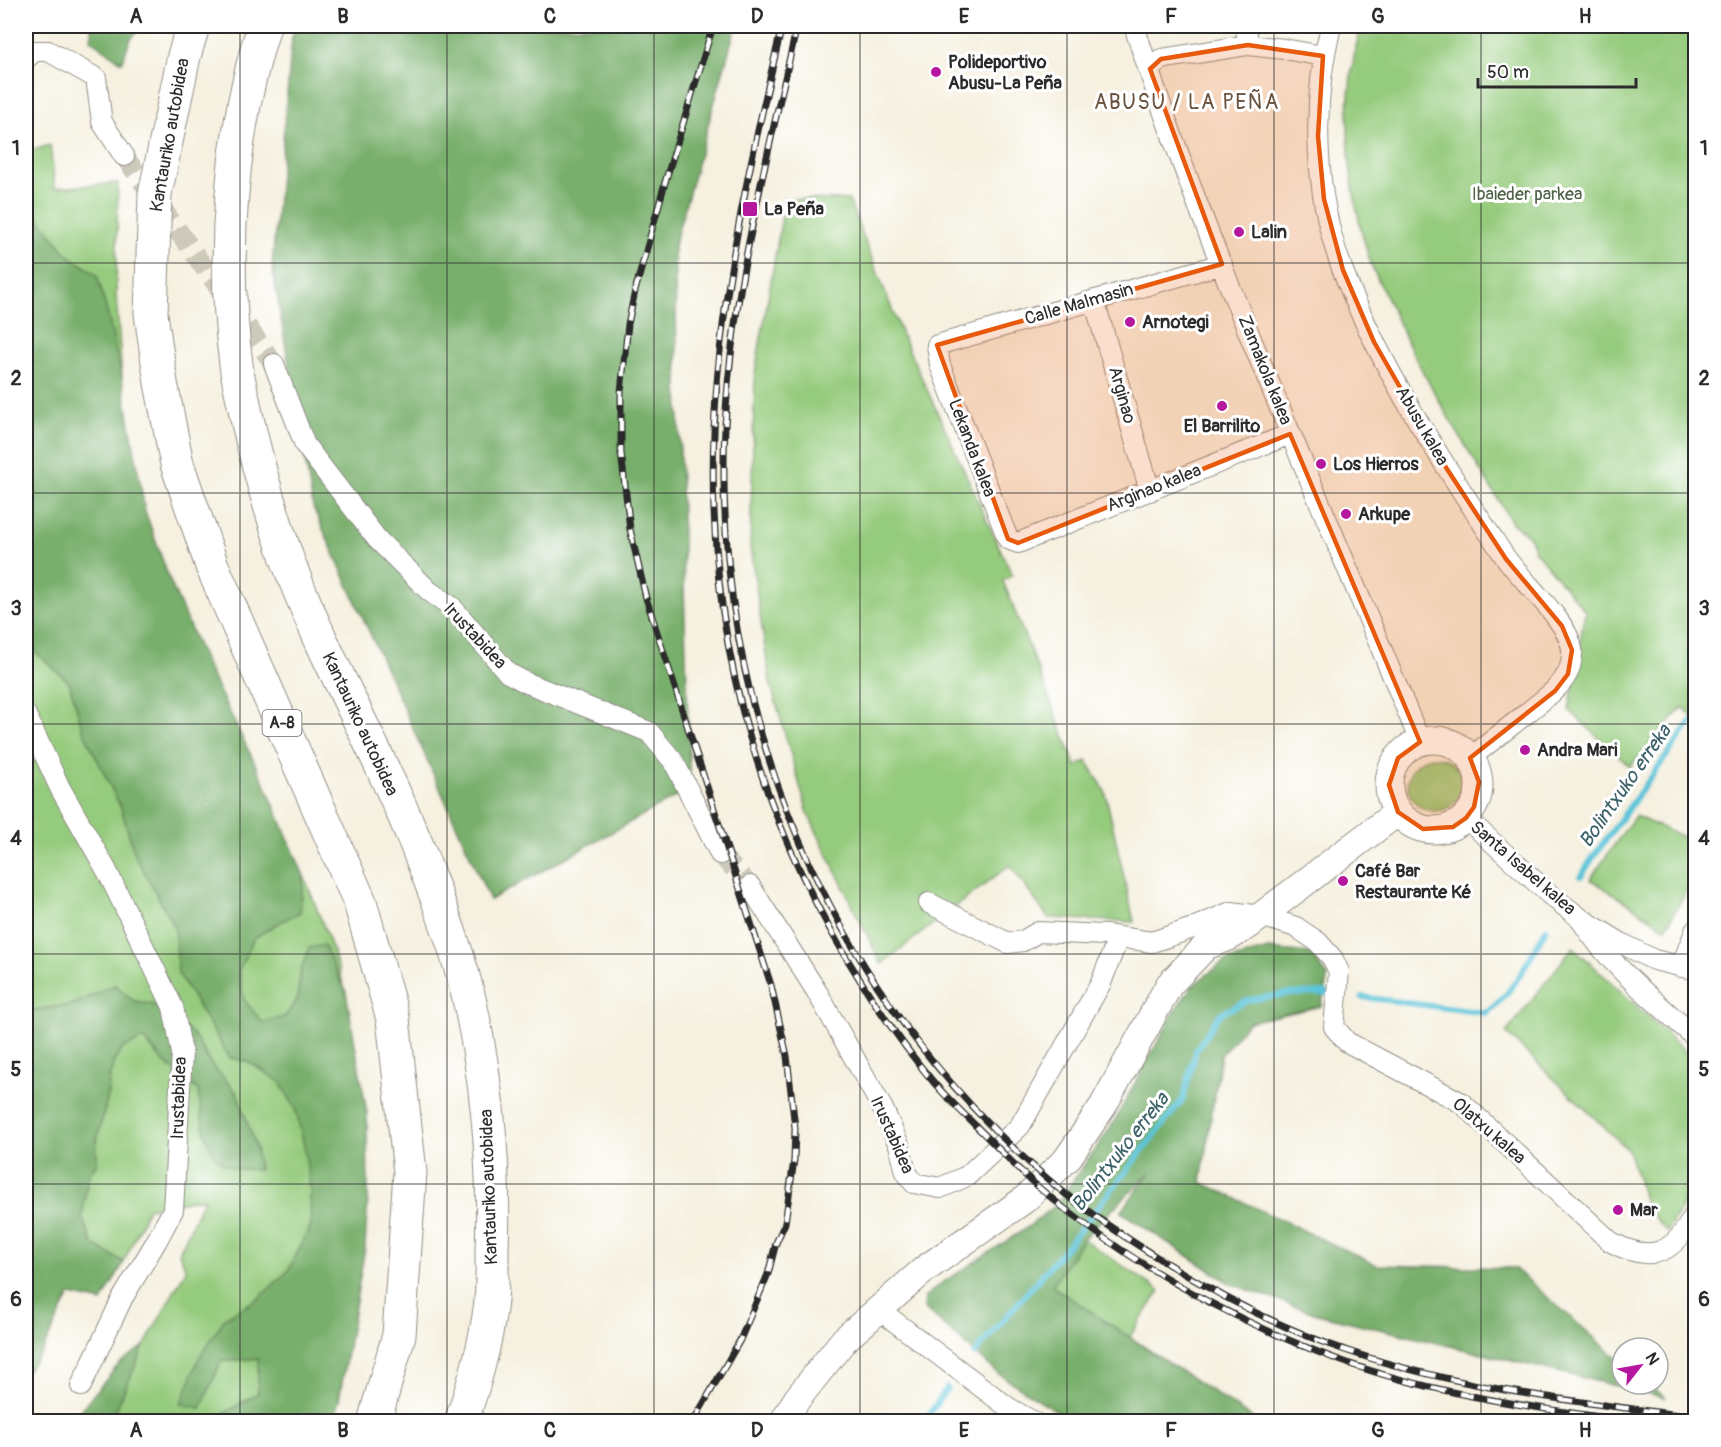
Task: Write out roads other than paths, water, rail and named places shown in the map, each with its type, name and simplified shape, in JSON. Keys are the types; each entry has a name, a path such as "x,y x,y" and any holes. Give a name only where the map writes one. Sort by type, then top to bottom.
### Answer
{"highway":[{"name":"Kantauriko autobidea","path":"193,26 184,56 155,195 152,314 161,383 177,464 212,566 360,902 393,1019 410,1172 399,1335 374,1422"},
{"name":"Kantauriko autobidea","path":"264,26 255,53 235,155 229,262 236,365 255,456 288,559 332,664 416,843 449,933 471,1009 486,1097 492,1160 493,1227 490,1307 474,1385 461,1422"}],"street":[{"name":"Zamakola kalea","path":"1134,26 1222,264 1290,434 1420,742"},
{"path":"1246,26 1248,45"},
{"name":"Abusu kalea","path":"1331,26 1323,56 1318,136 1324,199 1343,270 1374,342 1447,469 1506,559 1562,626 1572,650 1568,674 1555,691 1470,758"},
{"path":"1150,69 1161,59 1248,45 1284,48 1323,56"},
{"path":"26,59 34,51 48,51 96,78 102,122 124,156"},
{"name":"Calle Malmasin","path":"937,345 1222,264"},
{"name":"Arginao","path":"1094,300 1150,491"},
{"name":"Lekanda kalea","path":"937,345 940,365 1008,539 1018,543"},
{"name":"Irustabidea","path":"274,364 305,445 376,539 429,591 452,607 508,673 649,732 674,762 720,854"},
{"name":"Arginao kalea","path":"1018,543 1290,434"},
{"name":"Irustabidea","path":"26,716 60,788 106,872 173,1007 182,1053 173,1210 122,1299 81,1386"},
{"path":"1434,740 1448,742 1460,748 1470,758 1477,769 1479,782 1474,807 1466,818 1453,827 1430,830 1409,823 1398,812 1391,799 1389,785 1391,771 1407,748 1420,742 1434,740"},
{"path":"783,1422 797,1399 843,1340 925,1269 1024,1200 1067,1160 1103,1106 1169,985 1206,946 1229,937 1249,925 1398,812"},
{"name":"Santa Isabel kalea","path":"1466,818 1549,894 1580,918 1654,960 1688,969 1695,929"},
{"name":"Irustabidea","path":"750,886 817,992 883,1109 899,1145 906,1172 914,1184 940,1188 967,1176 1020,1126 1101,983 1118,938"},
{"path":"1293,890 1296,927"},
{"path":"929,903 1008,943 1023,941 1038,932 1105,935 1152,942 1231,912 1261,916"},
{"name":"Olatxu kalea","path":"1261,916 1296,927 1318,942 1333,959 1339,972 1334,1027 1347,1042 1461,1103 1611,1242 1634,1252 1656,1253 1681,1237 1695,1212"},
{"name":"Santa Isabel kalea","path":"1580,918 1598,947 1619,969 1695,1038"},
{"path":"878,1309 1009,1408 1034,1422"}],"waterway":[{"name":"Bolintxuko erreka","path":"1581,876 1696,715"},
{"name":"Bolintxuko erreka","path":"1362,997 1486,1013 1513,986 1546,929"},
{"name":"Bolintxuko erreka","path":"974,1354 1068,1245 1183,1099 1196,1050 1220,1014 1249,1000 1287,994 1327,993"},
{"path":"924,1422 947,1388"}],"tunnel":[{"path":"124,156 274,364"},
{"path":"720,854 750,886"}],"railway":[{"path":"693,1422 740,1340 768,1274 776,1243 785,1223 794,1160 795,1128 787,1056 771,985 646,598 630,529 621,452 621,392 628,324 635,291 666,179 713,26"},
{"path":"782,26 742,206 723,327 716,388 713,450 718,574 739,697 776,815 829,928 862,983 915,1060 935,1084 1025,1175 1102,1236 1171,1281 1280,1336 1318,1352 1396,1378 1475,1397 1637,1422"},
{"path":"797,26 758,195 737,308 725,423 724,481 730,580 747,677 773,772 809,862 854,948 908,1030 971,1106 1071,1199 1116,1231 1207,1287 1299,1333 1390,1364 1520,1393 1696,1417"}],"place":[{"name":"Polideportivo Abusu-La Peña","path":"936,72"},
{"name":"La Peña","path":"750,209"},
{"name":"Lalin","path":"1239,232"},
{"name":"Arnotegi","path":"1130,322"},
{"name":"El Barrilito","path":"1222,406"},
{"name":"Los Hierros","path":"1321,464"},
{"name":"Arkupe","path":"1346,514"},
{"name":"Andra Mari","path":"1525,750"},
{"name":"Café Bar Restaurante Ké","path":"1343,881"},
{"name":"Mar","path":"1618,1210"}],"district":[{"name":"ABUSU / LA PEÑA","path":"1187,102"}],"park label":[{"name":"Ibaieder parkea","path":"1527,194"}]}
